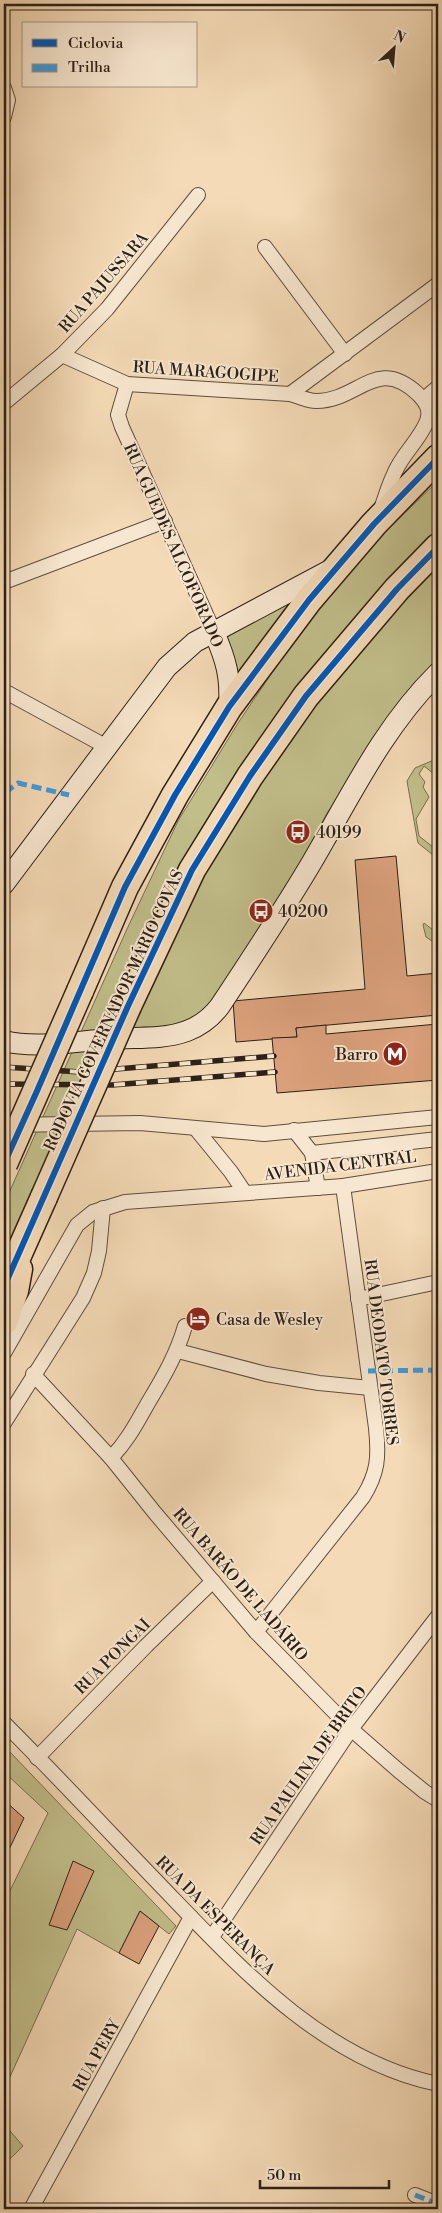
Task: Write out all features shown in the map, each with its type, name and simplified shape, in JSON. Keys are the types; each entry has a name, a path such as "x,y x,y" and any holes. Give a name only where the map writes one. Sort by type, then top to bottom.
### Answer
{"highway":[{"path":"4,1164 125,887 175,795 229,707 292,622 340,564 374,524 438,458"},
{"name":"RODOVIA GOVERNADOR MÁRIO COVAS","path":"4,1287 128,1006 192,870 250,776 306,696 397,589 438,547"},
{"path":"4,1322 17,1286 20,1253"}],"street":[{"path":"4,88 8,100 4,117"},
{"name":"RUA PAJUSSARA","path":"4,403 62,355 107,309 198,195"},
{"path":"265,247 345,354"},
{"name":"RUA MARAGOGIPE","path":"62,355 127,384 290,394 438,284"},
{"path":"290,394 316,401 336,396 388,377 410,386 424,399 429,412 427,422 398,467 374,524"},
{"name":"RUA GUEDES ALCOFORADO","path":"127,384 118,415 227,662 230,684 229,707"},
{"path":"424,399 438,387"},
{"path":"4,582 165,521"},
{"path":"4,884 167,667 195,642 340,564"},
{"path":"4,1041 36,1044 151,1038 185,1031 198,1026 208,1019 220,1006 291,896 374,756 405,708 438,673"},
{"path":"4,691 107,747"},
{"path":"4,1125 140,1123 264,1134 438,1117"},
{"name":"AVENIDA CENTRAL","path":"196,1128 245,1193"},
{"name":"AVENIDA CENTRAL","path":"294,1130 312,1152 438,1138"},
{"path":"312,1152 318,1188"},
{"name":"AVENIDA CENTRAL","path":"4,1353 77,1225 88,1215 103,1208 126,1202 343,1186 438,1171"},
{"name":"RUA DEODATO TORRES","path":"256,1632 338,1530 372,1483 376,1472 378,1444 343,1186"},
{"path":"4,1423 33,1374 71,1319 94,1274 99,1251 103,1208"},
{"path":"358,1299 438,1282"},
{"path":"111,1458 132,1434 178,1350 185,1326"},
{"path":"178,1350 266,1374 318,1383 370,1388"},
{"name":"RUA BARÃO DE LADÁRIO","path":"33,1374 111,1458 256,1632 351,1729 399,1772 438,1800"},
{"name":"RUA PONGAI","path":"37,1758 146,1646 213,1582"},
{"name":"RUA PAULINA DE BRITO","path":"212,1937 351,1729 438,1616"},
{"name":"RUA DA ESPERANÇA","path":"4,1723 191,1917 253,1978 308,2023 342,2047 379,2065 418,2080 438,2084"},
{"name":"RUA PERY","path":"31,2209 191,1917"},
{"path":"415,2195 438,2204"}],"shaded area":[{"path":"438,481 438,528 293,700 4,1267 4,1204 127,929 178,821 238,723 321,600 386,531"},
{"path":"438,557 438,660 411,688 327,813 287,894 215,1004 200,1015 163,1028 143,1027 131,1038 121,1038 156,950 309,704"},
{"path":"296,598 234,682 214,647 197,642"},
{"path":"434,760 438,761 438,777 424,766 419,774 425,782 423,787 429,797 416,819 419,836 438,851 438,859 418,843 407,781 415,768"},
{"path":"424,923 438,934 438,945 426,937"},
{"path":"10,1752 176,1926 169,1934 140,1911 119,1953 77,1929 4,2090 4,1903 48,1813 4,1772 4,1762"},
{"path":"4,2124 23,2146 4,2165"}],"building":[{"path":"396,856 407,976 438,973 438,1015 296,1028 297,1037 236,1042 233,1001 365,989 355,860"},
{"path":"438,1024 438,1080 277,1093 272,1038 297,1037 296,1028 326,1025 326,1034"},
{"path":"5,1801 24,1818 4,1860 4,1803"},
{"path":"73,1861 94,1871 67,1930 49,1925"},
{"path":"140,1911 159,1926 139,1964 119,1953"}],"railway":[{"path":"4,1067 80,1072 274,1056"},
{"path":"4,1084 112,1085 275,1072"}],"marked path":[{"path":"4,789 10,789 18,783 69,795"},
{"path":"368,1371 438,1370"},
{"path":"415,2195 438,2204"}],"cycle path":[{"path":"4,1164 125,887 175,795 229,707 309,600 374,524 438,458"},
{"path":"4,1287 128,1006 192,870 250,776 306,696 397,589 438,547"}],"place":[{"name":"40199","path":"298,832"},
{"name":"40200","path":"261,911"},
{"name":"Barro","path":"395,1054"},
{"name":"Casa de Wesley","path":"198,1319"}]}
